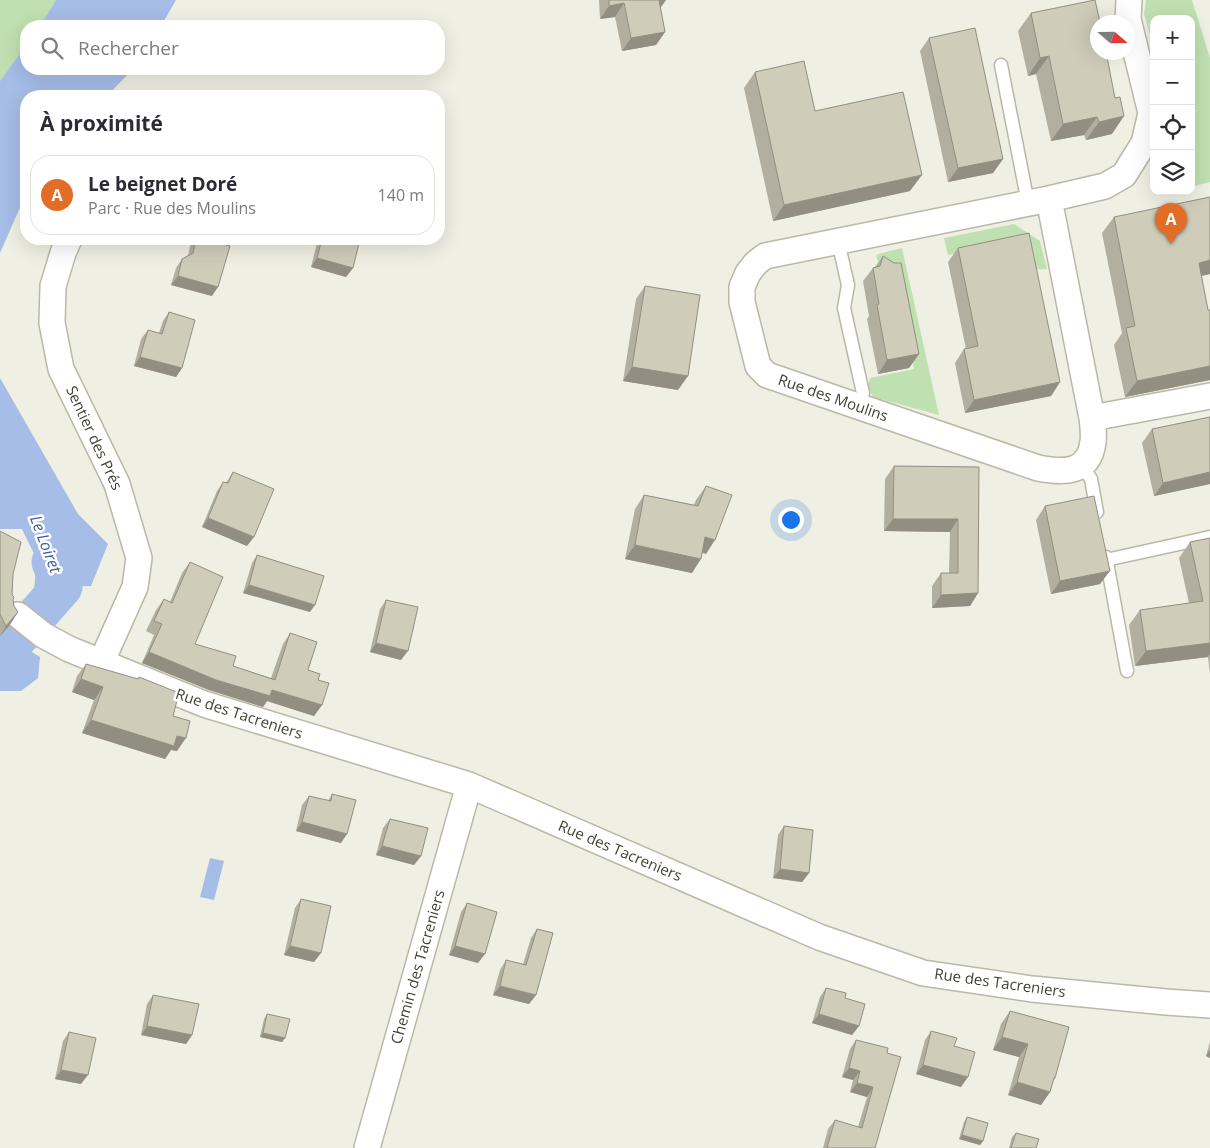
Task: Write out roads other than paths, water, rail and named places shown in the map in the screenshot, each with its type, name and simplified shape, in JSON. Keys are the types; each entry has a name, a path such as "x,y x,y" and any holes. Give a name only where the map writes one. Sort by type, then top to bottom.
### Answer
{"street":[{"name":"Rue des Moulins","path":"1082,466 1070,471 1055,472 1038,468 767,375 758,366 742,302 742,287 748,273 765,256 1105,186 1124,175 1144,144 1151,113 1128,19 1129,0"},
{"path":"1038,201 1092,418 1094,442 1089,457 1082,466"},
{"name":"Sentier des Prés","path":"66,245 53,286 52,323 61,370 118,484 139,558 135,587 101,663"},
{"path":"1092,418 1210,396"},
{"name":"Rue des Tacreniers","path":"18,615 43,636 69,649 204,704 469,785 819,937 923,973 1032,989 1210,1005"},
{"name":"Chemin des Tacreniers","path":"367,1148 469,785"}],"lane":[{"path":"1001,65 1038,201"},
{"path":"838,241 848,285 844,308 863,393 859,406"},
{"path":"1082,466 1091,479 1099,524"},
{"path":"1106,560 1210,537"},
{"path":"1103,542 1127,671"}],"water":[{"path":"56,0 176,0 164,20 44,20"},
{"path":"20,53 20,75 127,75 113,90 20,90 20,208 0,253 0,81"},
{"path":"0,378 78,514 108,544 91,586 62,587 57,608 32,609 37,560 22,529 0,529"},
{"path":"9,631 24,647 40,657 38,678 21,691 0,691 0,637"},
{"path":"210,858 224,861 214,900 200,897"}],"waterway":[{"name":"Le Loiret","path":"0,657 62,587 52,562"}],"place":[{"name":"Le beignet Doré","path":"1171,244"}]}
